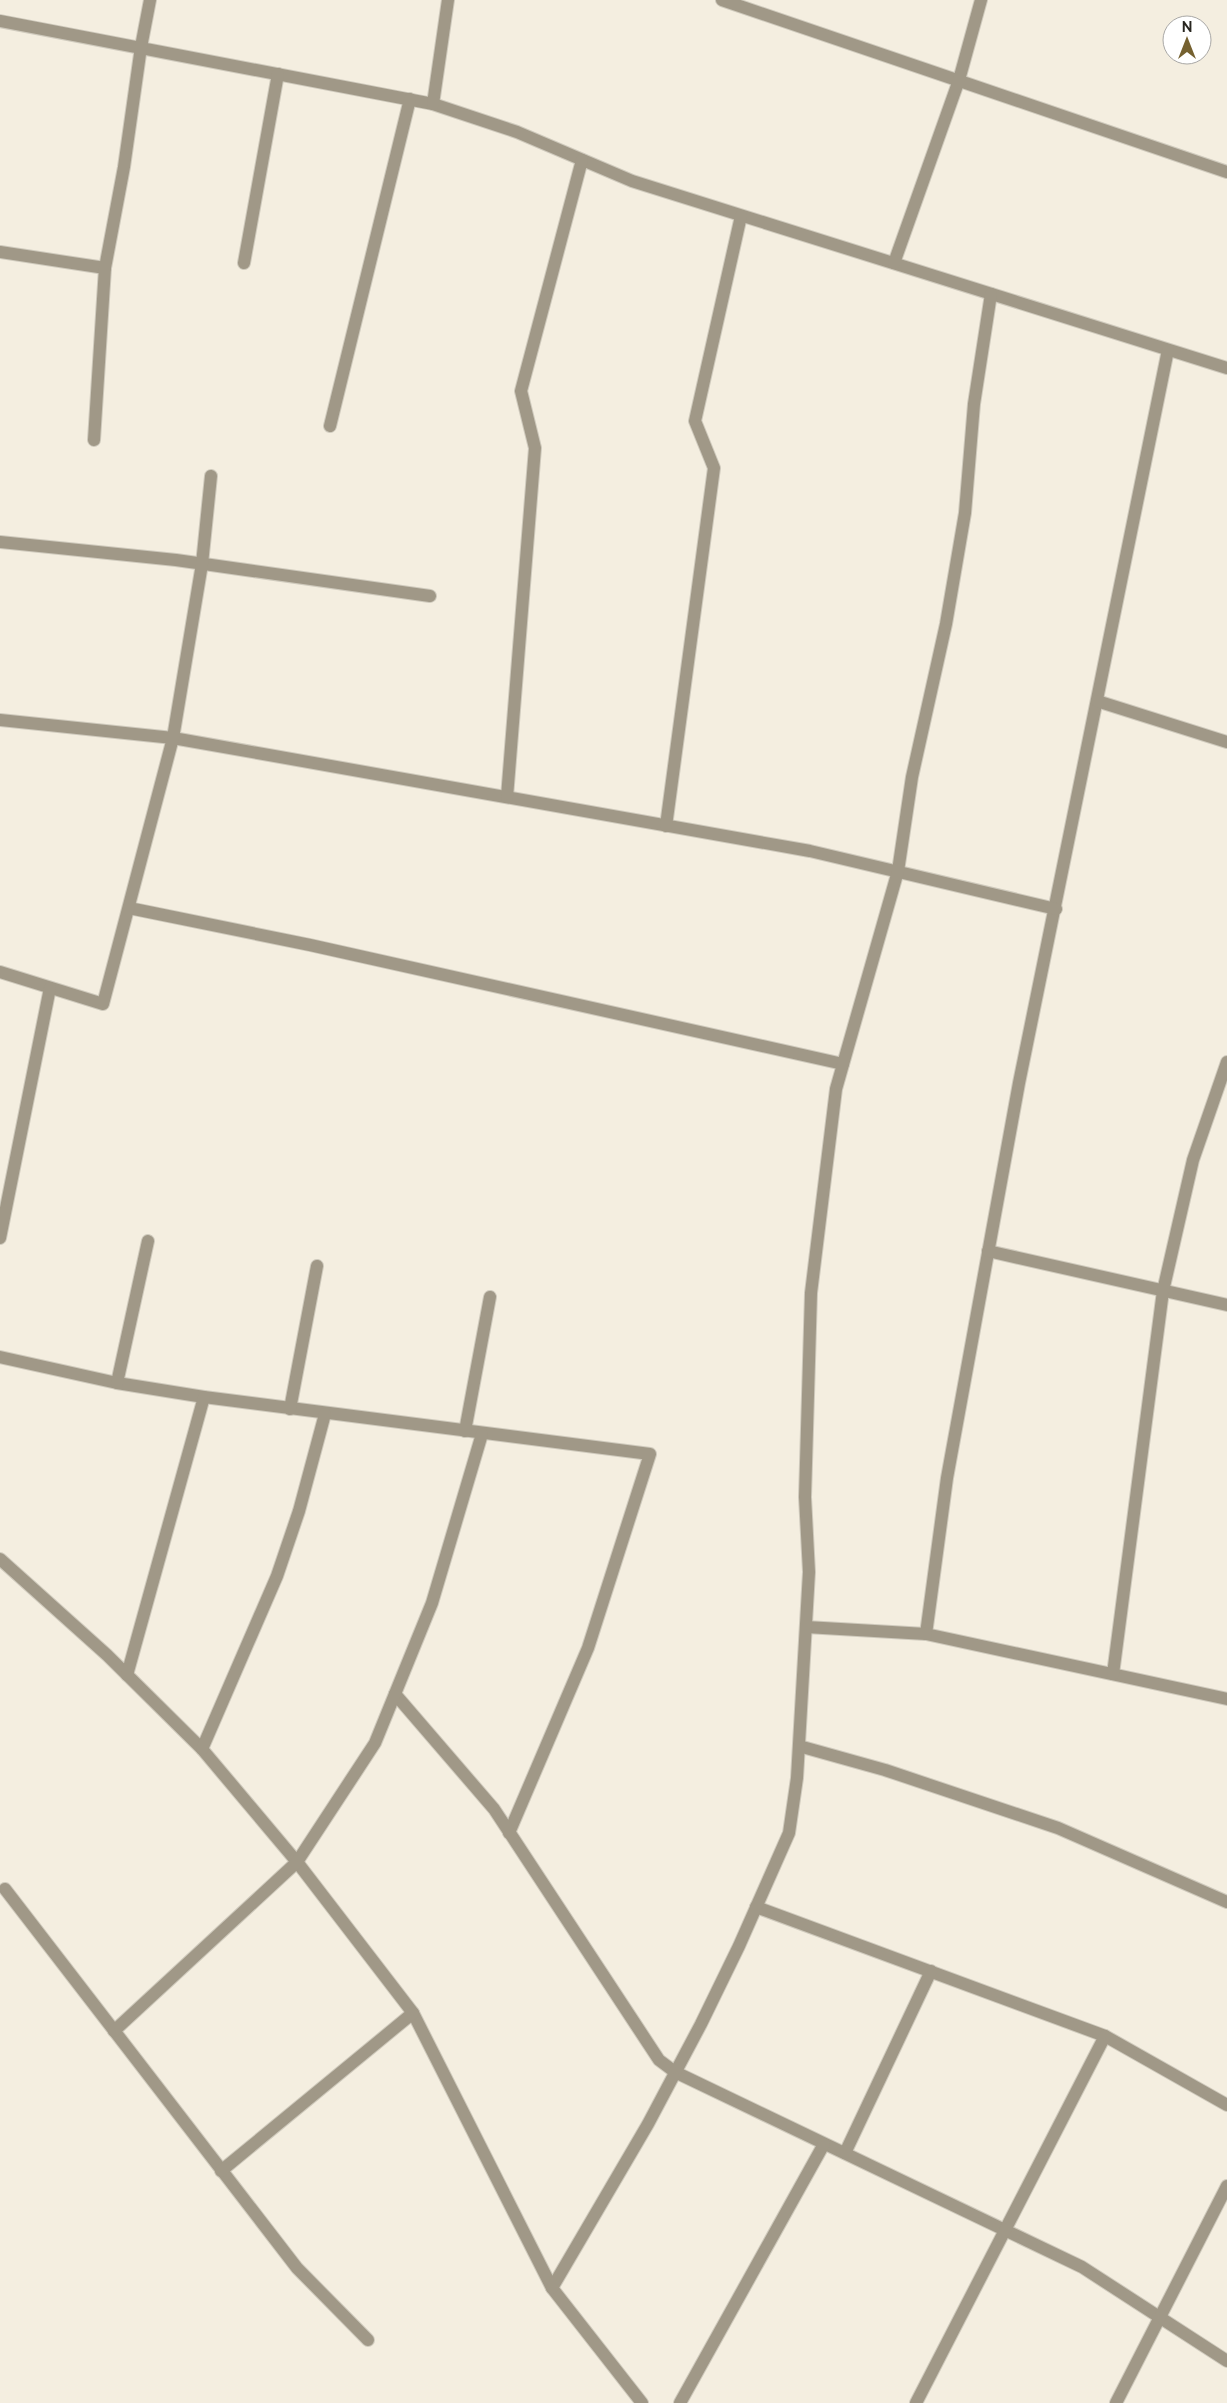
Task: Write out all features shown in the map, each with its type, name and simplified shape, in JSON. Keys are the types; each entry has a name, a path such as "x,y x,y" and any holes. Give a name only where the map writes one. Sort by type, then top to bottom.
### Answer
{"street":[{"path":"94,440 104,268 124,167 141,47 150,0"},
{"path":"433,104 448,0"},
{"path":"722,0 1227,172"},
{"path":"894,263 958,80 981,0"},
{"path":"0,21 433,104 517,132 632,181 1227,368"},
{"path":"244,263 278,74"},
{"path":"330,426 410,99"},
{"path":"507,797 535,448 521,391 582,160"},
{"path":"666,826 714,468 694,421 741,216"},
{"path":"0,252 104,268"},
{"path":"552,2288 648,2124 756,1907 789,1833 799,1746 806,1627 808,1572 805,1498 811,1292 836,1089 898,871 912,777 946,624 965,514 974,404 991,294"},
{"path":"926,1634 947,1478 988,1250 1168,350"},
{"path":"0,972 103,1004 173,738 202,564 211,476"},
{"path":"0,542 202,564 430,596"},
{"path":"1097,701 1227,742"},
{"path":"0,720 173,738 810,851 1056,909"},
{"path":"129,908 310,945 843,1064"},
{"path":"0,1238 50,988"},
{"path":"1112,1674 1163,1291 1193,1160 1227,1062"},
{"path":"117,1383 148,1240"},
{"path":"988,1250 1227,1305"},
{"path":"290,1409 317,1266"},
{"path":"465,1431 490,1297"},
{"path":"0,1358 117,1383 204,1397 325,1414 650,1454 588,1648 509,1833"},
{"path":"127,1676 204,1397"},
{"path":"202,1750 277,1576 299,1511 325,1414"},
{"path":"114,2032 297,1862 375,1743 432,1603 482,1434"},
{"path":"0,1559 127,1676 202,1750 297,1862 412,2013 552,2288 642,2403"},
{"path":"806,1627 926,1634 1227,1699"},
{"path":"395,1694 494,1809 659,2060 675,2072 1082,2266 1227,2361"},
{"path":"799,1746 885,1770 1058,1828 1227,1902"},
{"path":"5,1889 297,2268 368,2340"},
{"path":"756,1907 1105,2036 1227,2105"},
{"path":"845,2153 931,1971"},
{"path":"221,2171 412,2013"},
{"path":"916,2403 1105,2036"},
{"path":"680,2403 824,2144"},
{"path":"1116,2403 1227,2186"}]}
